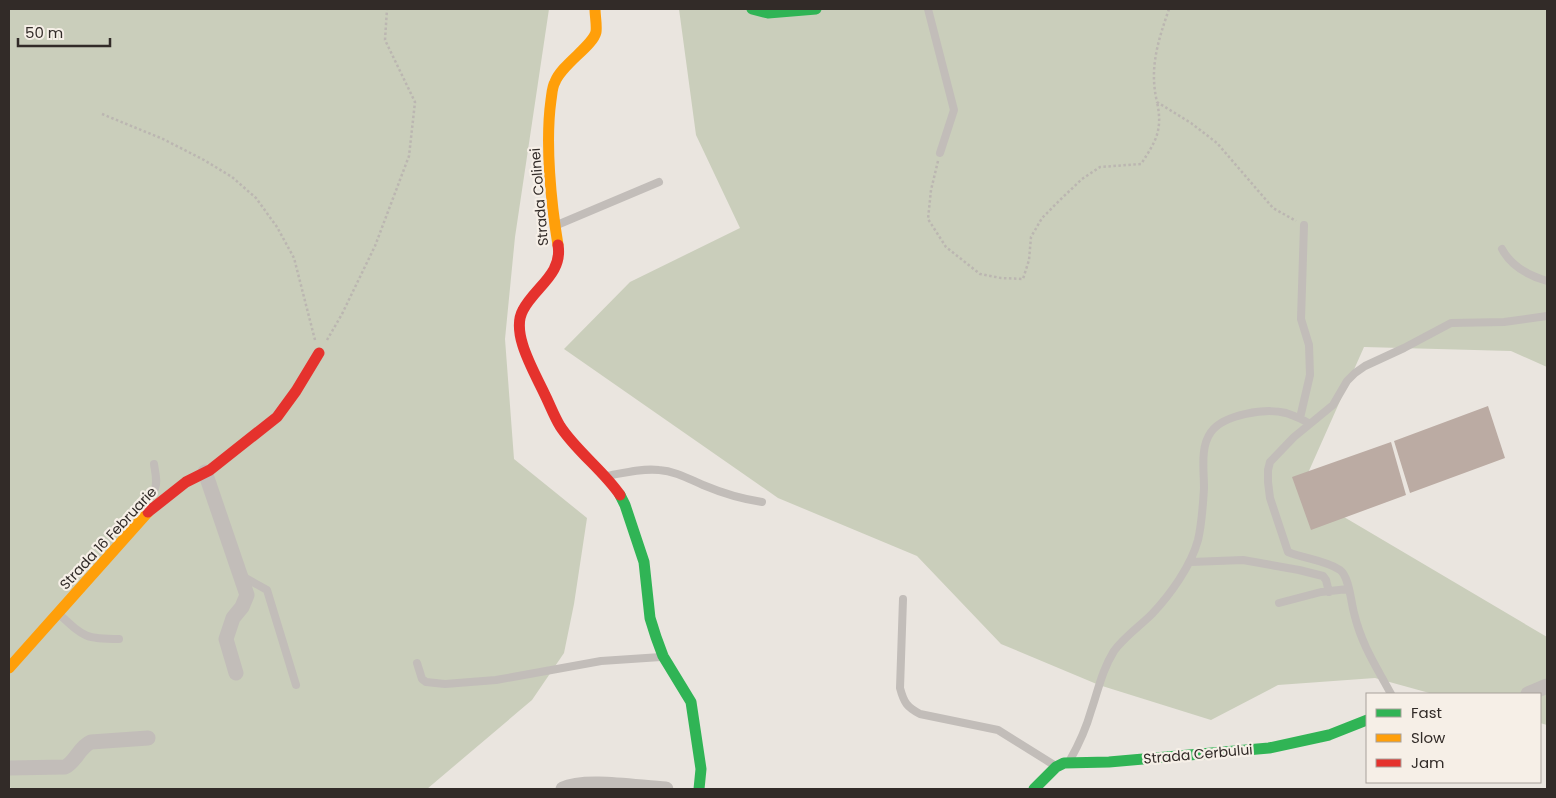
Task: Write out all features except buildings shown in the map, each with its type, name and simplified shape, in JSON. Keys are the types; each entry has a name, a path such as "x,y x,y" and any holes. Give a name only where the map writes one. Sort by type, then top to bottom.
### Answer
{"street":[{"name":"Strada Colinei","path":"595,9 596,33 589,43 562,69 554,83 550,110 549,145 555,226 559,251 557,264 552,274 523,309 519,319 520,334 527,356 560,426 619,492 633,527 644,562 650,618 663,656 691,702 701,769 699,789"},
{"path":"752,9 768,13 816,9"},
{"name":"Strada 16 Februarie","path":"11,661 59,614 151,509 186,482 205,472 237,450 278,418 319,354"},
{"path":"205,472 247,595 242,607 233,618 226,639 236,674"},
{"path":"1530,693 1547,686"},
{"name":"Strada Cerbului","path":"1034,789 1056,767 1069,762 1109,762 1269,748 1328,735 1366,720"},
{"path":"9,768 64,767 70,765 84,745 91,742 148,738"},
{"path":"563,789 589,784 666,789"}],"lane":[{"path":"928,9 954,110 940,153"},
{"path":"555,226 659,182"},
{"path":"1300,418 1310,375 1309,345 1301,319 1304,225"},
{"path":"1502,250 1512,263 1524,271 1547,281"},
{"path":"1390,693 1365,649 1346,577 1341,570 1288,552 1270,498 1268,476 1270,462 1333,405 1347,381 1365,366 1451,323 1504,322 1547,316"},
{"path":"1069,762 1081,740 1104,669 1116,650 1169,594 1191,562 1198,540 1202,516 1203,458 1211,432 1220,424 1236,417 1266,411 1284,413 1300,418 1310,424"},
{"path":"140,522 139,507 144,499 155,491 154,464"},
{"path":"604,476 659,470 679,475 742,498 762,502"},
{"path":"1191,562 1243,560 1299,570 1322,576 1326,580 1328,592"},
{"path":"240,575 267,590 296,684"},
{"path":"1279,603 1348,589"},
{"path":"903,599 900,688 904,700 910,708 920,714 998,730 1056,767"},
{"path":"59,614 78,632 92,639 119,639"},
{"path":"417,663 422,679 426,682 445,684 518,677 601,661 663,656"}],"path":[{"path":"319,354 342,314 375,246 409,156 415,102 385,40 387,9"},
{"path":"940,153 931,190 928,219 946,248 980,274 1001,278 1023,279 1029,260 1032,237 1042,218 1082,179 1100,167 1141,164 1156,142 1160,118 1153,85 1154,57 1169,9"},
{"path":"1157,102 1191,123 1217,143 1273,208 1304,225"},
{"path":"102,114 163,138 204,160 232,177 256,198 294,258 319,354"}],"green space":[{"path":"9,9 549,9 515,237 505,339 514,459 587,518 574,604 564,653 532,700 427,789 11,789 9,784"},
{"path":"679,9 1547,9 1547,367 1511,351 1364,347 1300,491 1547,637 1547,725 1541,723 1541,693 1429,693 1375,678 1278,685 1211,720 1099,685 1001,644 917,556 778,498 564,349 630,282 740,228 696,135"}],"traffic: fast":[{"path":"752,9 768,13 816,9"},
{"path":"620,495 644,562 650,618 656,637 663,656 691,702 701,769 699,789"},
{"path":"1034,789 1056,767 1064,763 1109,762 1269,748 1329,735 1366,720"}],"traffic: slow":[{"path":"558,245 551,192 549,154 549,117 552,91 559,75 594,37 596,32 595,9"},
{"path":"9,668 148,512"}],"traffic: jam":[{"path":"558,245 558,255 552,272 523,310 520,319 522,341 530,365 560,426 620,495"},
{"path":"148,512 186,482 210,470 277,417 296,391 319,353"}]}
